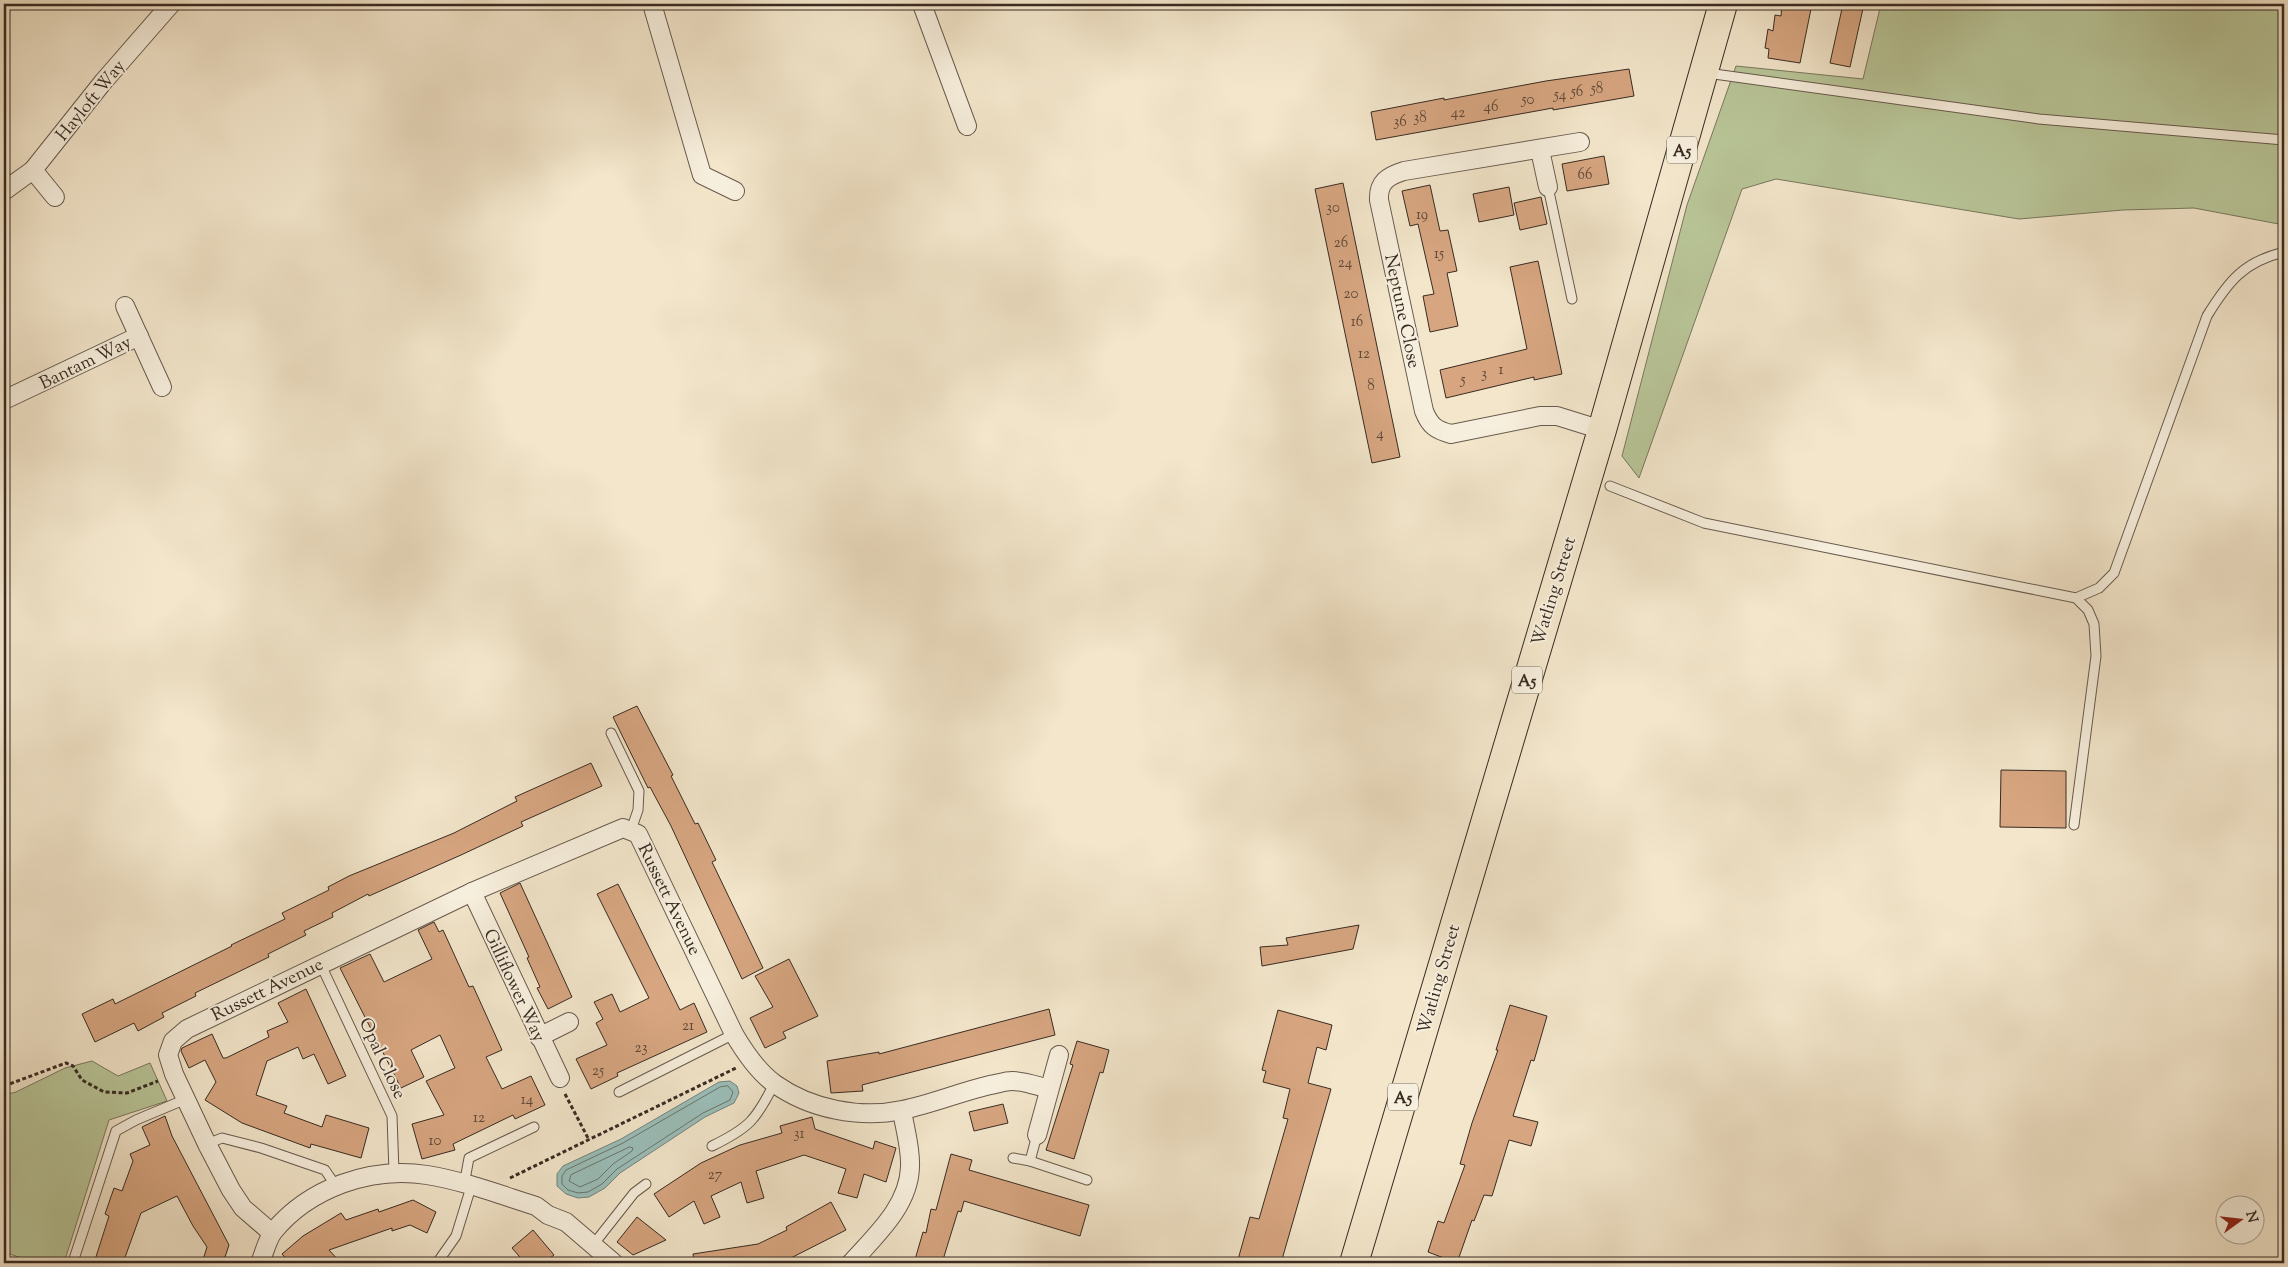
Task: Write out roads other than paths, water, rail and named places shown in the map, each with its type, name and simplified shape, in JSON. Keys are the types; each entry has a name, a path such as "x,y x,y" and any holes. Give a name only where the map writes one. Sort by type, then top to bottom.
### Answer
{"highway":[{"name":"Watling Street","path":"1354,1263 1602,430 1723,4"}],"street":[{"name":"Hayloft Way","path":"4,191 34,170 103,82 171,4"},
{"path":"652,4 702,175 735,191"},
{"path":"921,5 967,126"},
{"name":"Neptune Close","path":"1580,142 1404,171 1391,175 1383,182 1379,191 1379,200 1422,402 1429,424 1439,431 1451,434 1540,416 1557,416 1602,430"},
{"path":"1540,150 1548,187"},
{"path":"34,170 55,197"},
{"path":"125,306 162,387"},
{"name":"Bantam Way","path":"4,400 139,336"},
{"name":"Russett Avenue","path":"272,1233 243,1208 207,1144 174,1074 168,1055 173,1041 187,1028 320,963 472,892 623,828 638,834 734,1034 752,1060 774,1084 809,1102 840,1111 873,1113 902,1110 973,1089 1011,1081 1030,1083 1049,1089"},
{"name":"Gilliflower Way","path":"472,892 560,1078"},
{"path":"539,1037 569,1022"},
{"path":"1037,1135 1059,1055"},
{"path":"851,1263 888,1222 904,1194 910,1168 902,1110"},
{"path":"260,1263 272,1233 309,1199 336,1186 364,1177 394,1172 427,1175 536,1206 548,1215 566,1222 614,1263"}],"lane":[{"path":"1704,73 2039,119 2284,140"},
{"path":"1548,187 1572,298"},
{"path":"2076,598 2099,588 2114,573 2207,316 2227,284 2250,265 2284,252"},
{"path":"1610,486 1704,523 2076,598 2088,610 2094,624 2096,656 2074,825"},
{"path":"611,733 638,791 638,810 630,830"},
{"name":"Opal Close","path":"320,963 392,1116 394,1172"},
{"path":"618,1092 734,1034"},
{"path":"712,1146 744,1128 754,1120 774,1084"},
{"path":"74,1260 116,1131 136,1120 186,1099"},
{"path":"437,1263 456,1236 473,1187 469,1158 534,1127"},
{"path":"1030,1161 1037,1135"},
{"path":"207,1144 222,1138 261,1148 325,1170 336,1186"},
{"path":"1013,1158 1030,1161 1087,1180"},
{"path":"593,1245 634,1194 646,1184"}],"water":[{"path":"730,1081 737,1086 739,1093 734,1103 705,1117 620,1173 605,1188 589,1197 578,1198 566,1194 557,1186 557,1174 563,1166 621,1139 719,1082"}]}
